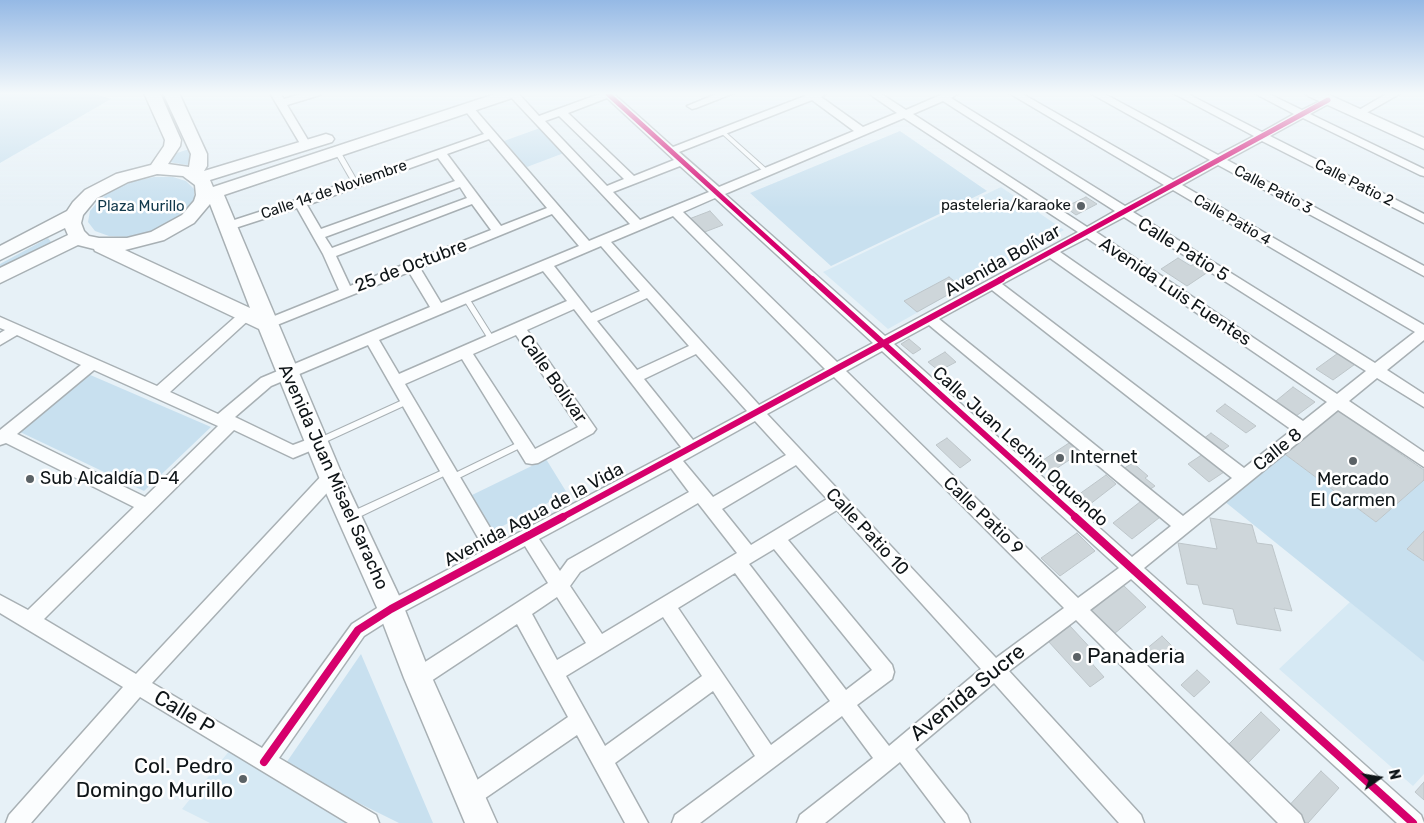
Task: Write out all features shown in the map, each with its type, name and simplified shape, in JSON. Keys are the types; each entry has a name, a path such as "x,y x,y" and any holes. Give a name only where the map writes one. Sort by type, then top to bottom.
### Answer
{"street":[{"path":"157,169 172,146 173,140 169,131"},
{"path":"0,276 86,240 120,245 157,236 193,215 200,207 203,185 199,166 199,154 188,131"},
{"path":"298,131 306,145"},
{"path":"203,185 306,145 355,131"},
{"path":"2,251 45,232 74,214 86,198 108,183 129,175 157,169 177,170 203,185 337,151 387,131"},
{"name":"Calle Patio 10","path":"489,131 555,209 649,292 757,413 995,670 1133,823"},
{"path":"548,131 638,225"},
{"path":"581,131 632,180"},
{"name":"Calle Juan Lechin Oquendo","path":"650,131 1414,823"},
{"path":"606,190 632,180 721,131"},
{"name":"Avenida Luis Fuentes","path":"932,131 1087,232 1424,460"},
{"name":"Calle Patio 5","path":"1004,131 1122,212 1424,401"},
{"name":"Calle Patio 4","path":"1080,131 1424,331"},
{"name":"Calle Patio 3","path":"1166,131 1424,272"},
{"name":"Calle Patio 2","path":"1253,131 1424,219"},
{"name":"Avenida Bolívar","path":"692,449 1270,131"},
{"path":"1338,131 1424,173"},
{"path":"1396,131 1424,144"},
{"path":"30,620 266,382 465,297 863,132"},
{"name":"Calle 14 de Noviembre","path":"229,226 356,184 491,135"},
{"path":"440,153 499,232"},
{"path":"318,235 463,182"},
{"name":"Avenida Juan Misael Saracho","path":"203,185 229,226 257,319 288,373 331,477 391,609 418,678 471,796 481,823"},
{"path":"329,254 475,199"},
{"path":"300,203 329,254 346,292"},
{"name":"25 de Octubre","path":"257,319 346,292 555,209"},
{"name":"Calle Patio 9","path":"674,210 1293,823"},
{"path":"74,214 72,227 86,240 257,319 158,394"},
{"path":"1051,252 1303,429"},
{"path":"545,264 692,449"},
{"path":"412,266 438,309"},
{"path":"993,284 1243,477"},
{"path":"589,319 649,292"},
{"path":"395,382 576,302"},
{"path":"930,319 1183,526"},
{"path":"0,322 158,394 226,421 294,452 317,442"},
{"path":"0,340 16,329"},
{"name":"Calle Bolívar","path":"518,329 588,429 532,458 523,443"},
{"name":"Calle 8","path":"1132,568 1424,331"},
{"path":"370,337 495,552"},
{"path":"635,377 699,347"},
{"path":"465,352 523,443"},
{"path":"93,363 2,437 146,505"},
{"name":"Avenida Agua de la Vida","path":"264,762 358,630 391,609 495,552 692,449"},
{"path":"418,678 559,586 574,566 798,456"},
{"path":"673,458 706,500 743,559 844,703 960,823"},
{"path":"17,823 138,685 331,477"},
{"path":"554,673 838,501"},
{"path":"527,535 599,646"},
{"path":"683,823 885,672 776,538"},
{"name":"Avenida Sucre","path":"808,823 995,670 1132,568"},
{"name":"Calle P","path":"0,603 368,823"},
{"path":"666,606 769,759"},
{"path":"520,612 637,823"},
{"path":"602,760 715,678"},
{"path":"471,796 580,721"}],"lane":[{"path":"722,131 767,172"},
{"path":"337,151 356,184"},
{"path":"465,297 492,340"},
{"path":"317,442 407,401"},
{"path":"349,517 523,443"}],"shaded area":[{"path":"1001,187 1064,230 888,329 823,272"},
{"path":"1350,602 1424,662 1424,774 1413,786 1279,669"},
{"name":"Col. Pedro Domingo Murillo","path":"230,750 355,823 210,823 182,809"}],"green space":[{"path":"0,131 55,131 0,163"},
{"path":"531,131 543,131 564,153 527,167 504,141"},
{"path":"899,131 987,191 831,266 750,193"},
{"path":"191,150 193,161 187,165 169,162 174,154"},
{"name":"Plaza Murillo","path":"154,177 173,177 186,181 194,189 194,200 186,212 170,223 151,232 129,237 109,236 95,231 88,222 90,211 100,199 115,189 134,181"},
{"path":"48,238 52,243 0,268 0,264"},
{"path":"88,374 211,427 144,491 18,431"},
{"path":"1282,452 1376,522 1424,480 1424,531 1407,549 1424,561 1424,662 1224,501"},
{"path":"546,459 567,493 491,532 472,495"},
{"path":"361,654 433,823 399,823 284,766"}],"building":[{"name":"pasteleria/karaoke","path":"1086,197 1097,204 1076,215 1065,207"},
{"path":"710,211 723,225 702,233 689,219"},
{"path":"1178,258 1191,266 1197,262 1211,270 1187,286 1161,269"},
{"path":"949,277 962,287 917,312 904,301"},
{"path":"909,339 921,349 913,354 901,344"},
{"path":"1341,351 1358,362 1333,380 1316,369"},
{"path":"945,352 956,362 939,371 928,362"},
{"path":"1293,387 1315,402 1292,419 1271,405"},
{"path":"1225,404 1256,426 1246,433 1216,411"},
{"name":"Mercado El Carmen","path":"1337,410 1424,470 1424,480 1376,522 1282,452"},
{"path":"1211,433 1229,446 1220,452 1203,439"},
{"path":"947,438 971,460 960,468 936,445"},
{"name":"Internet","path":"1069,443 1080,453 1051,472 1040,462"},
{"path":"1206,452 1227,470 1209,482 1188,464"},
{"path":"1133,463 1148,476 1145,478 1155,486 1146,492 1121,470"},
{"path":"1106,475 1116,484 1089,505 1078,495"},
{"path":"1145,498 1164,514 1132,539 1113,523"},
{"path":"1210,518 1252,525 1257,543 1272,545 1292,611 1274,608 1281,631 1237,624 1233,609 1203,604 1198,585 1187,584 1178,543 1217,549"},
{"path":"1424,531 1424,561 1407,549"},
{"path":"1077,533 1095,551 1060,576 1041,558"},
{"path":"1123,585 1146,607 1114,634 1090,612"},
{"name":"Panaderia","path":"1070,626 1096,654 1088,659 1104,677 1090,687 1048,641"},
{"path":"1162,636 1176,650 1159,664 1145,650"},
{"path":"1197,670 1210,682 1194,697 1181,685"},
{"path":"1261,712 1280,730 1248,763 1229,744"},
{"path":"1321,771 1339,788 1308,823 1299,823 1285,810"},
{"path":"1424,782 1424,800 1415,792"}],"cycle path":[{"path":"649,131 1413,823"},
{"path":"264,762 358,630 391,609 691,449 1271,131"}],"place":[{"name":"pasteleria/karaoke","path":"1081,206"},
{"name":"Internet","path":"1060,458"},
{"name":"Mercado El Carmen","path":"1353,461"},
{"name":"Sub Alcaldía D-4","path":"30,479"},
{"name":"Panaderia","path":"1077,657"},
{"name":"Col. Pedro Domingo Murillo","path":"243,779"}]}
